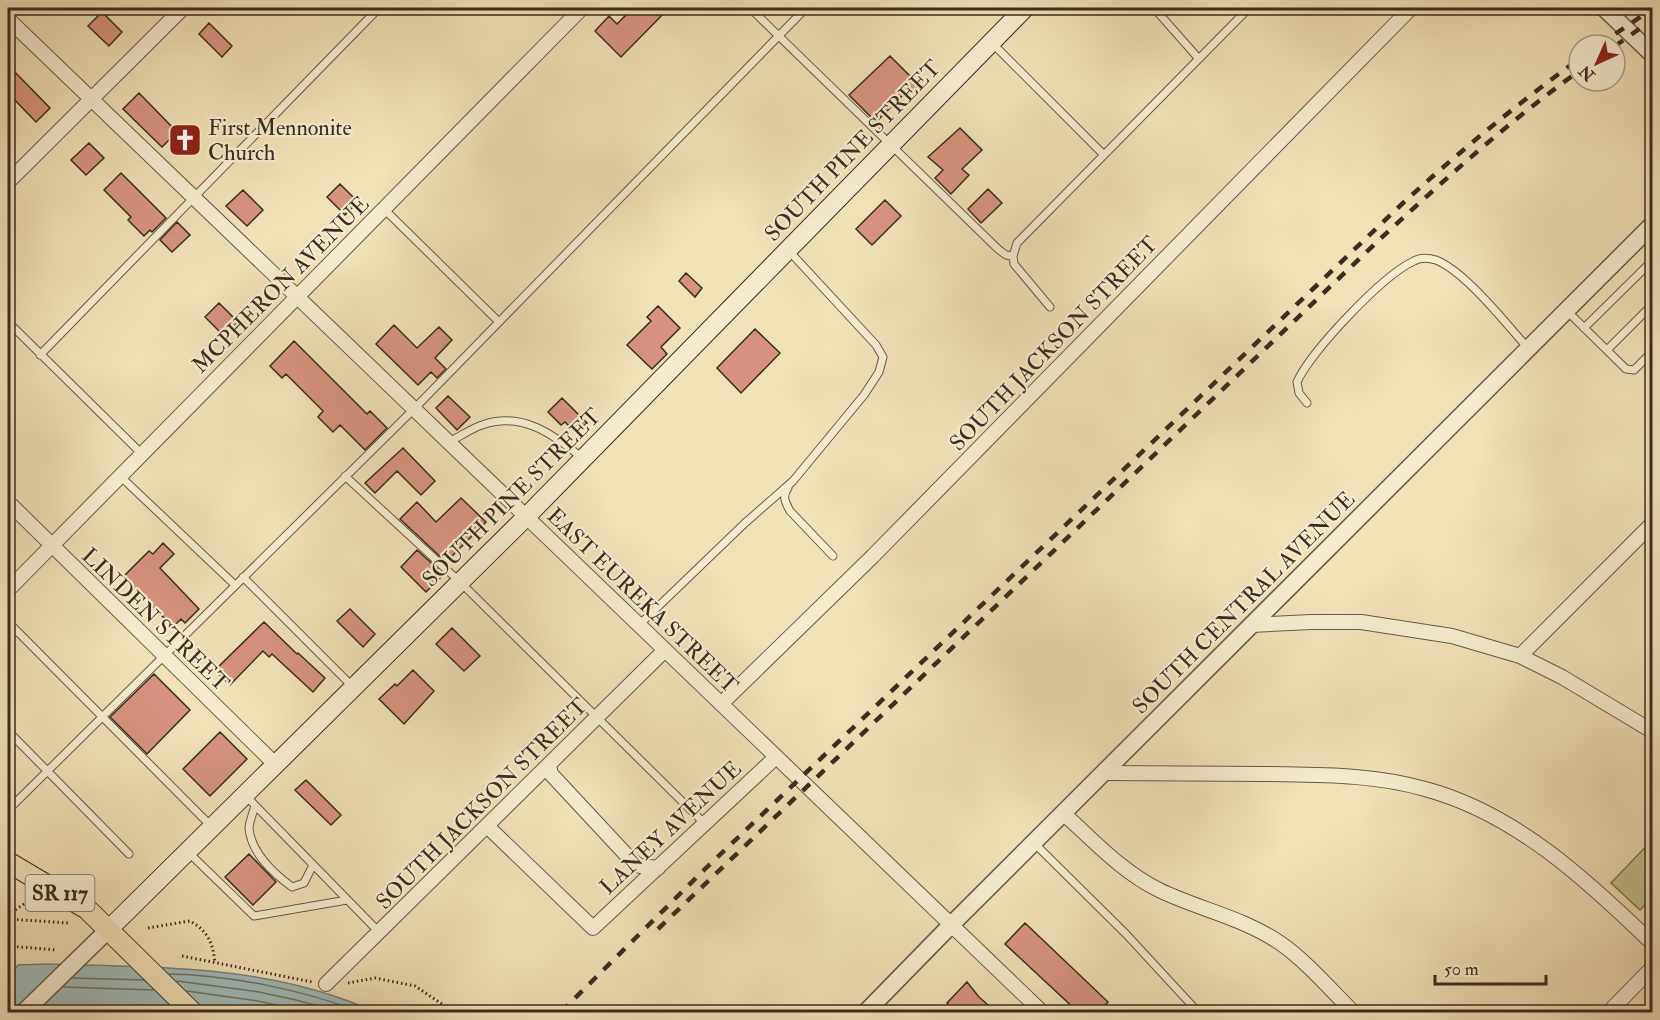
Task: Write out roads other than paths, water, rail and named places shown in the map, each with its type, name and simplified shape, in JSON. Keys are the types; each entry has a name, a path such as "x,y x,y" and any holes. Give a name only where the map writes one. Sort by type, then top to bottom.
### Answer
{"main road":[{"name":"SOUTH PINE STREET","path":"108,930 212,827 250,800 276,765 526,517 1025,8"},
{"name":"SR 117","path":"8,862 87,909 108,930"},
{"path":"108,930 192,1012"}],"street":[{"path":"8,182 183,8"},
{"name":"MCPHERON AVENUE","path":"8,590 582,8"},
{"name":"SOUTH JACKSON STREET","path":"721,704 873,556 1411,8"},
{"path":"1604,8 1653,54"},
{"name":"EAST EUREKA STREET","path":"8,19 1042,1012"},
{"name":"SOUTH CENTRAL AVENUE","path":"868,1012 1033,842 1652,225"},
{"name":"LINDEN STREET","path":"8,502 276,765"},
{"path":"1520,656 1653,524"},
{"path":"1251,626 1311,622 1361,622 1452,636 1520,656 1562,677 1653,731"},
{"name":"SOUTH JACKSON STREET","path":"326,984 488,827 665,650"},
{"name":"LANEY AVENUE","path":"488,827 593,928 776,757"},
{"path":"549,766 551,774 632,861 640,866 658,868"},
{"path":"1103,773 1337,775 1382,780 1425,789 1475,808 1500,820 1528,838 1600,893 1653,943"},
{"path":"1063,813 1113,859 1156,888 1258,930 1279,942 1353,1012"},
{"name":"SOUTH PINE STREET","path":"24,1012 108,930"},
{"path":"1609,1012 1653,969"}],"lane":[{"path":"40,355 379,8"},
{"path":"750,8 998,249 1006,255 1013,256"},
{"path":"8,810 414,409 806,8"},
{"path":"1154,8 1199,58"},
{"path":"1050,307 1014,264 1013,256 1017,243 1249,8"},
{"path":"991,42 1104,155"},
{"path":"384,209 499,322"},
{"path":"788,249 876,345 883,357 879,372 864,395 784,493 785,502 790,511 833,556"},
{"path":"1307,402 1299,393 1297,382 1315,352 1391,276 1414,261 1426,258 1448,267 1462,279 1529,349"},
{"path":"1584,328 1653,261"},
{"path":"1607,350 1653,305"},
{"path":"1567,311 1626,369 1634,370 1653,352"},
{"path":"8,322 142,454"},
{"path":"448,442 482,425 500,421 518,422 546,431 583,459"},
{"path":"120,476 235,585"},
{"path":"345,476 460,582 705,824"},
{"path":"639,625 737,530 793,481"},
{"path":"243,577 354,688"},
{"path":"8,622 212,827"},
{"path":"8,731 129,854"},
{"path":"250,800 249,827 255,850 280,878 292,887 304,883 313,865"},
{"path":"250,800 379,932"},
{"path":"1033,842 1111,919 1198,1012"},
{"path":"188,852 254,916 347,900"}],"water":[{"path":"18,965 157,967 230,973 302,987 375,1012 8,1012 8,978"}],"railway":[{"path":"1617,33 1652,9"},
{"path":"1627,38 1652,20"},
{"path":"561,1012 705,869 1403,203 1445,165 1567,68"},
{"path":"658,929 1379,240 1501,131 1567,80"}],"place":[{"name":"First Mennonite Church","path":"185,140"}]}
